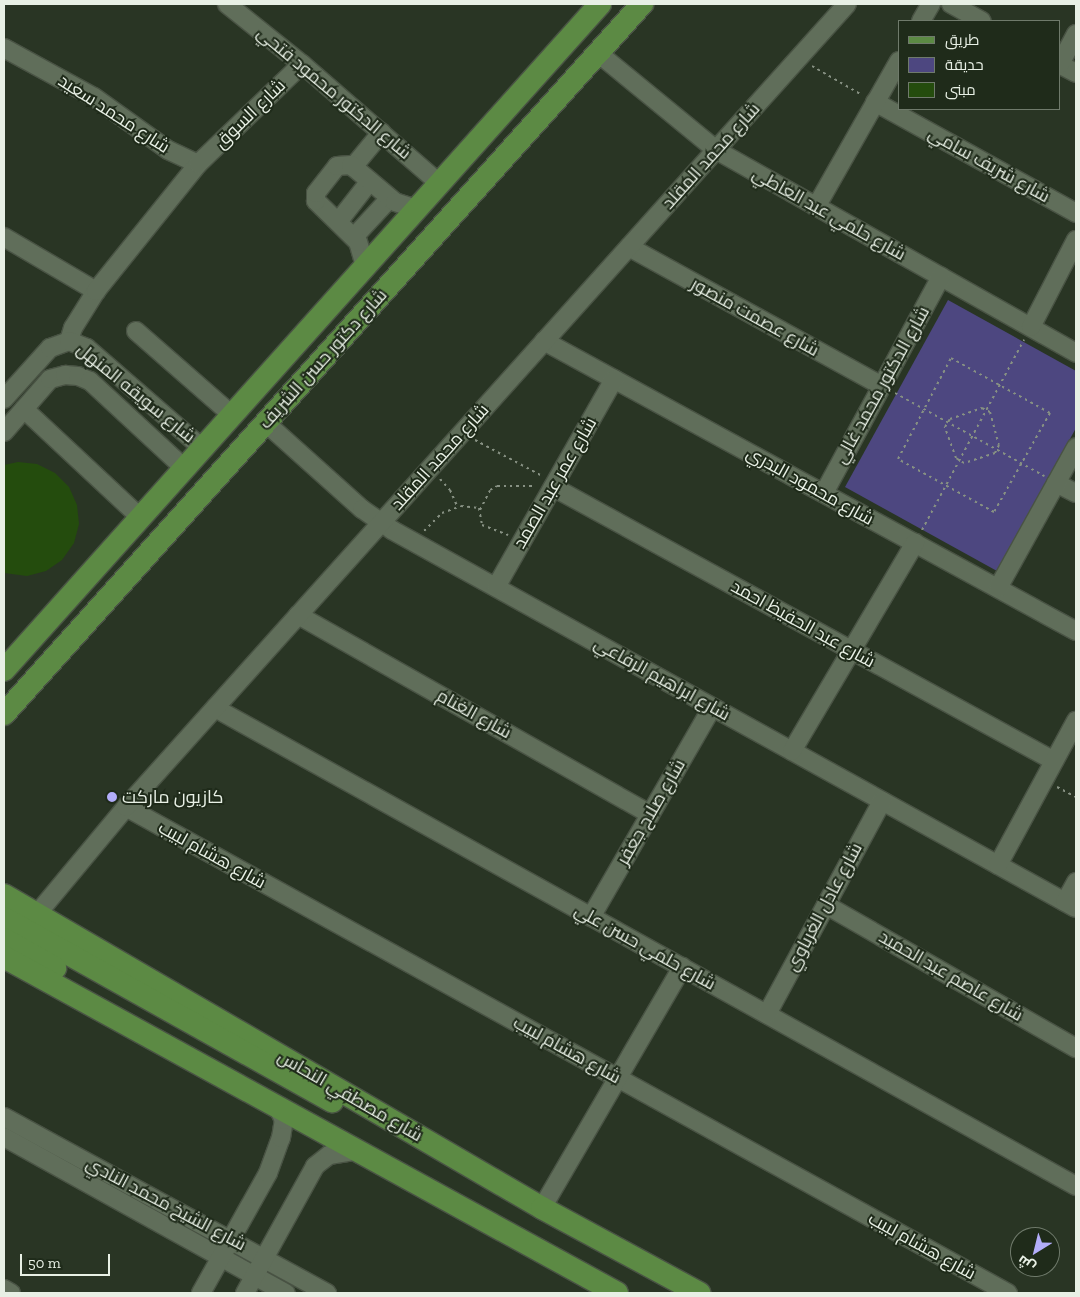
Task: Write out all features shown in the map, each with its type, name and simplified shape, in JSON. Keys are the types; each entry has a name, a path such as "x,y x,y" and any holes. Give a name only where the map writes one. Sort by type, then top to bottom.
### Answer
{"main road":[{"name":"شارع دكتور حسن الشريف","path":"4,670 600,4"},
{"name":"شارع دكتور حسن الشريف","path":"4,714 642,4"},
{"path":"515,98 538,119"},
{"name":"شارع مصطفي النحاس","path":"4,895 20,938 279,1110 617,1293"},
{"path":"4,918 20,938"},
{"name":"شارع مصطفي النحاس","path":"20,938 371,1108 542,1208 699,1293"}],"street":[{"name":"شارع الدكتور محمود فتحي","path":"227,4 302,64 439,183"},
{"name":"شارع محمد المقلد","path":"20,938 126,807 847,4"},
{"path":"922,20 931,4"},
{"path":"950,4 980,20"},
{"path":"1060,62 1076,34"},
{"name":"شارع محمد سعيد","path":"4,48 94,97 168,150 198,164"},
{"name":"شارع حلمي عبد العاطي","path":"598,54 716,150 1076,353"},
{"path":"816,207 898,63"},
{"name":"شارع السوق","path":"69,341 73,328 96,291 198,164 302,64"},
{"path":"1060,65 1076,74"},
{"name":"شارع شريف سامي","path":"875,102 1076,212"},
{"path":"353,167 382,132"},
{"path":"364,266 362,247 354,237 318,205 316,193 337,166 347,164 353,167 402,206 416,209"},
{"path":"338,222 370,181"},
{"path":"354,237 390,198"},
{"path":"4,237 96,291"},
{"path":"1031,327 1076,240"},
{"name":"شارع عصمت منصور","path":"628,247 882,386"},
{"name":"شارع الدكتور محمد غالي","path":"824,493 941,277"},
{"path":"136,331 232,415"},
{"name":"شارع سويقه المنهل","path":"7,390 50,348 69,341 87,348 202,448"},
{"name":"شارع محمود البدري","path":"544,341 1076,631"},
{"name":"شارع سويقه المنهل","path":"4,432 20,408 50,379 65,375 84,378 184,468"},
{"name":"شارع عمر عبد الصمد","path":"496,587 614,379"},
{"path":"7,390 20,408 140,517"},
{"name":"شارع ابراهيم الرفاعي","path":"266,422 381,523 1071,905"},
{"path":"998,588 1076,447"},
{"path":"1056,483 1076,493"},
{"name":"شارع عبد الحفيظ احمد","path":"554,485 1054,761"},
{"path":"792,751 915,543"},
{"name":"شارع الغنام","path":"298,616 650,814"},
{"name":"شارع صلاح جعفر","path":"591,917 712,707"},
{"name":"شارع حلمي حسن علي","path":"215,708 1076,1186"},
{"path":"998,865 1076,721"},
{"name":"شارع عادل الغرباوي","path":"767,1014 882,801"},
{"name":"شارع هشام لبيب","path":"126,807 1008,1293"},
{"path":"1071,905 1076,882"},
{"name":"شارع عاصم عبد الحميد","path":"826,905 1076,1048"},
{"path":"542,1208 682,968"},
{"path":"201,1293 232,1240 275,1156 284,1120 279,1110"},
{"name":"شارع الشيخ محمد النادي","path":"4,1117 327,1293"},
{"name":"شارع الشيخ محمد النادي","path":"4,1137 286,1293"},
{"path":"245,1293 315,1166 330,1155 354,1151"},
{"path":"4,1289 11,1293"}],"path":[{"path":"798,58 875,102"},
{"path":"915,543 1031,327"},
{"path":"951,358 1050,413 1023,464 994,512 945,487 898,459 923,409 951,358"},
{"path":"882,386 1056,483"},
{"path":"982,408 990,412 999,445 997,450 964,463 956,458 945,427 948,423 982,408"},
{"path":"462,433 554,485"},
{"path":"427,472 444,483 457,506"},
{"path":"521,542 482,525 480,510 490,490 497,486 554,485"},
{"path":"407,538 417,535 442,513 457,506 480,510"},
{"path":"1044,780 1076,797"}],"green space":[{"path":"948,300 1076,371 1076,428 997,571 845,487"}],"building":[{"path":"18,462 37,464 55,473 69,487 77,505 79,524 74,543 62,560 46,571 27,576 4,573 4,465"}],"place":[{"name":"كازيون ماركت","path":"112,797"}]}
